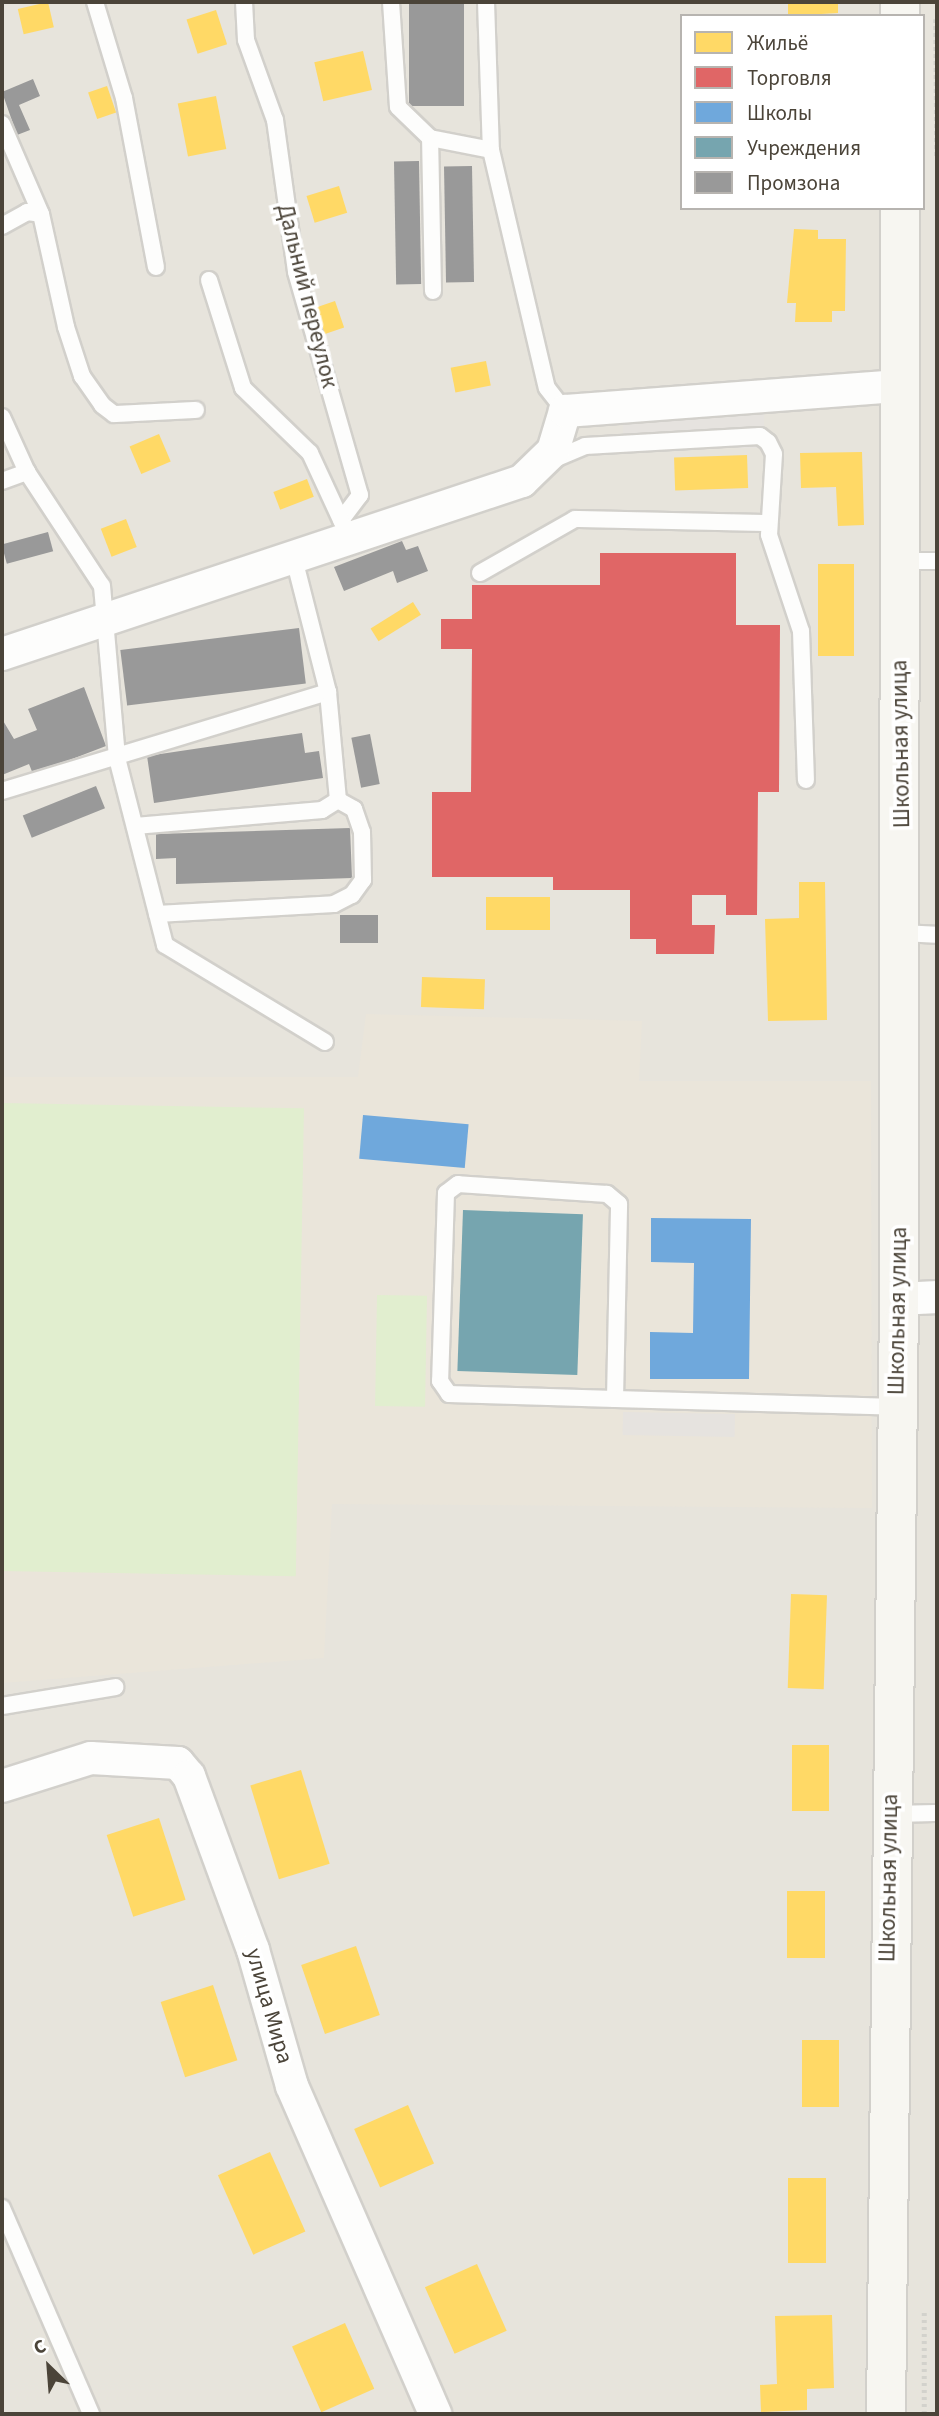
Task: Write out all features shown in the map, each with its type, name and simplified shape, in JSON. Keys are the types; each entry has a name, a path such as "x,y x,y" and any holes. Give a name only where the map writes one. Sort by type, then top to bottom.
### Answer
{"street":[{"path":"900,2 917,14"},
{"name":"Школьная улица","path":"886,2414 890,1814 899,1299 919,934 899,561 900,210"},
{"path":"2,654 109,616 294,559 347,531 482,498 541,465 564,430 565,411 900,386"},
{"path":"899,1299 937,1297"},
{"name":"улица Мира","path":"2,1786 90,1758 178,1763 189,1776 253,1950 292,2086 435,2414"}],"lane":[{"path":"95,2 124,98 156,267"},
{"name":"Дальний переулок","path":"244,2 246,40 275,120 296,272 360,495 347,531"},
{"path":"391,2 398,107 430,138 491,150"},
{"path":"486,2 491,150 547,388 565,411"},
{"path":"2,124 41,214 65,327 82,376 102,405 114,414 196,410"},
{"path":"430,138 433,291"},
{"path":"2,226 27,212 41,214"},
{"path":"209,280 243,388 310,453 347,531"},
{"path":"2,417 27,472 102,586 109,616 106,660 117,758 157,914 173,955 325,1042"},
{"path":"541,465 585,446 760,436 774,454 768,523 802,631 806,780"},
{"path":"2,481 27,472"},
{"path":"480,573 575,519 768,523"},
{"path":"294,559 328,692 338,800"},
{"path":"899,561 937,561"},
{"path":"2,791 328,692"},
{"path":"135,826 323,810 338,800"},
{"path":"157,914 334,904 352,895 363,880 362,832 354,809 338,800"},
{"path":"615,1399 619,1204 607,1194 458,1184 446,1193 440,1381 449,1394 615,1399 897,1407"},
{"path":"2,1706 115,1687"},
{"path":"890,1814 937,1813"},
{"path":"2,2208 91,2414"}],"path":[{"path":"925,68 937,158"}],"shaded area":[{"path":"2,2 937,2 937,2414 2,2414"},
{"path":"623,413 764,413 764,448 623,448"},
{"path":"366,1014 642,1021 639,1081 871,1081 872,1508 332,1504 324,1658 2,1683 2,1077 358,1077"},
{"path":"623,1412 735,1414 735,1437 623,1435"}],"green space":[{"path":"2,1103 304,1108 296,1576 2,1571"},
{"path":"377,1295 427,1296 425,1407 375,1406"}],"building: Жильё":[{"path":"48,2 54,27 24,34 18,9"},
{"path":"780,2 838,2 838,13 788,14 788,4"},
{"path":"216,10 227,44 198,54 187,20"},
{"path":"363,51 372,90 323,101 314,62"},
{"path":"107,86 116,112 97,119 88,93"},
{"path":"216,96 226,149 188,156 178,103"},
{"path":"339,186 347,213 315,223 306,196"},
{"path":"794,229 818,230 818,239 846,239 845,311 832,311 832,322 795,322 796,303 787,303"},
{"path":"335,301 344,327 324,334 315,308"},
{"path":"486,361 491,386 455,392 451,368"},
{"path":"159,434 171,462 141,474 130,447"},
{"path":"862,452 864,525 838,526 836,487 801,488 800,453"},
{"path":"747,455 748,488 675,491 674,458"},
{"path":"307,479 314,497 280,510 273,492"},
{"path":"126,519 137,547 112,557 101,529"},
{"path":"818,564 854,564 854,656 818,656"},
{"path":"413,602 421,615 379,641 371,628"},
{"path":"799,882 825,882 827,1020 768,1021 765,919 799,918"},
{"path":"486,897 550,897 550,930 486,930"},
{"path":"422,977 485,979 484,1009 421,1007"},
{"path":"791,1594 827,1595 824,1689 788,1688"},
{"path":"792,1745 829,1745 829,1811 792,1811"},
{"path":"301,1770 330,1864 279,1879 250,1785"},
{"path":"159,1818 186,1900 133,1917 107,1835"},
{"path":"787,1891 825,1891 825,1958 787,1958"},
{"path":"356,1946 380,2015 325,2034 301,1965"},
{"path":"213,1985 237,2060 185,2077 161,2002"},
{"path":"802,2040 839,2040 839,2107 802,2107"},
{"path":"408,2105 434,2163 380,2187 354,2129"},
{"path":"270,2152 305,2231 253,2255 218,2175"},
{"path":"788,2178 826,2178 826,2263 788,2263"},
{"path":"477,2264 507,2331 455,2354 425,2287"},
{"path":"832,2315 834,2388 807,2389 807,2410 761,2412 760,2385 777,2384 775,2316"},
{"path":"345,2323 374,2389 321,2412 292,2347"}],"building: Торговля":[{"path":"600,553 736,553 736,625 780,625 779,792 758,792 757,915 726,915 726,895 692,895 692,925 715,925 714,954 656,954 656,939 630,939 630,890 553,890 553,877 432,877 432,792 471,792 472,649 441,649 441,619 472,619 472,585 600,585"}],"building: Школы":[{"path":"363,1115 469,1124 465,1168 359,1159"},
{"path":"651,1218 751,1219 749,1379 650,1379 650,1332 693,1333 694,1263 651,1262"}],"building: Учреждения":[{"path":"463,1210 583,1214 577,1375 457,1371"}],"building: Промзона":[{"path":"409,2 464,2 464,106 409,106"},
{"path":"33,79 40,96 19,105 30,130 17,135 2,92"},
{"path":"394,161 419,161 421,284 396,284"},
{"path":"444,166 472,166 474,282 446,282"},
{"path":"48,532 53,551 7,564 2,544"},
{"path":"402,541 406,550 418,546 428,571 397,583 393,571 344,591 334,567"},
{"path":"299,628 306,684 127,706 120,650"},
{"path":"84,687 106,746 33,774 29,764 2,775 2,719 14,739 37,730 28,709"},
{"path":"302,733 305,753 319,751 323,778 154,803 147,756"},
{"path":"370,734 380,784 361,788 351,738"},
{"path":"96,786 105,808 32,838 23,816"},
{"path":"350,828 352,878 176,884 176,858 156,859 156,834"},
{"path":"340,915 378,915 378,943 340,943"}]}
